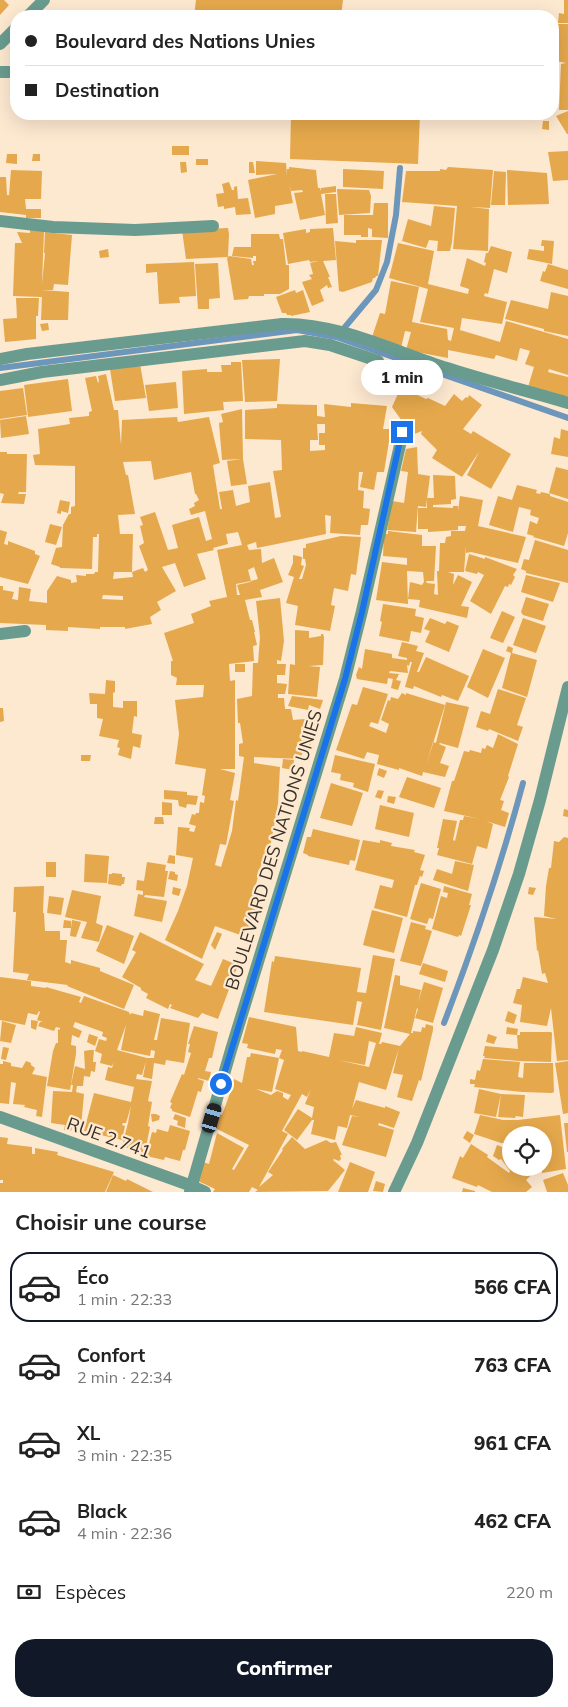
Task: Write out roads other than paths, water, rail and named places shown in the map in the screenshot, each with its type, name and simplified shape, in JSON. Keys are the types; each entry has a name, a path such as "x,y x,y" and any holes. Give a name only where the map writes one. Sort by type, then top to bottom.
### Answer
{"street":[{"path":"34,10 44,0"},
{"path":"0,44 10,34"},
{"path":"0,221 53,227 135,230 213,226"},
{"path":"0,359 27,354 262,326 302,324 356,336 446,368 568,403"},
{"path":"0,380 42,372 305,341 330,346 378,361"},
{"name":"BOULEVARD DES NATIONS UNIES","path":"191,1189 234,1041 345,679 402,432"},
{"path":"0,634 25,631"},
{"path":"394,1192 420,1135 493,950 516,883 540,800 568,687"},
{"name":"RUE 2.741","path":"0,1117 191,1189 205,1192"}],"waterway":[{"path":"340,333 376,290 387,262 396,215 400,168"},
{"path":"0,368 297,330 336,337 568,418"},
{"path":"444,1023 506,844 523,783"}]}
